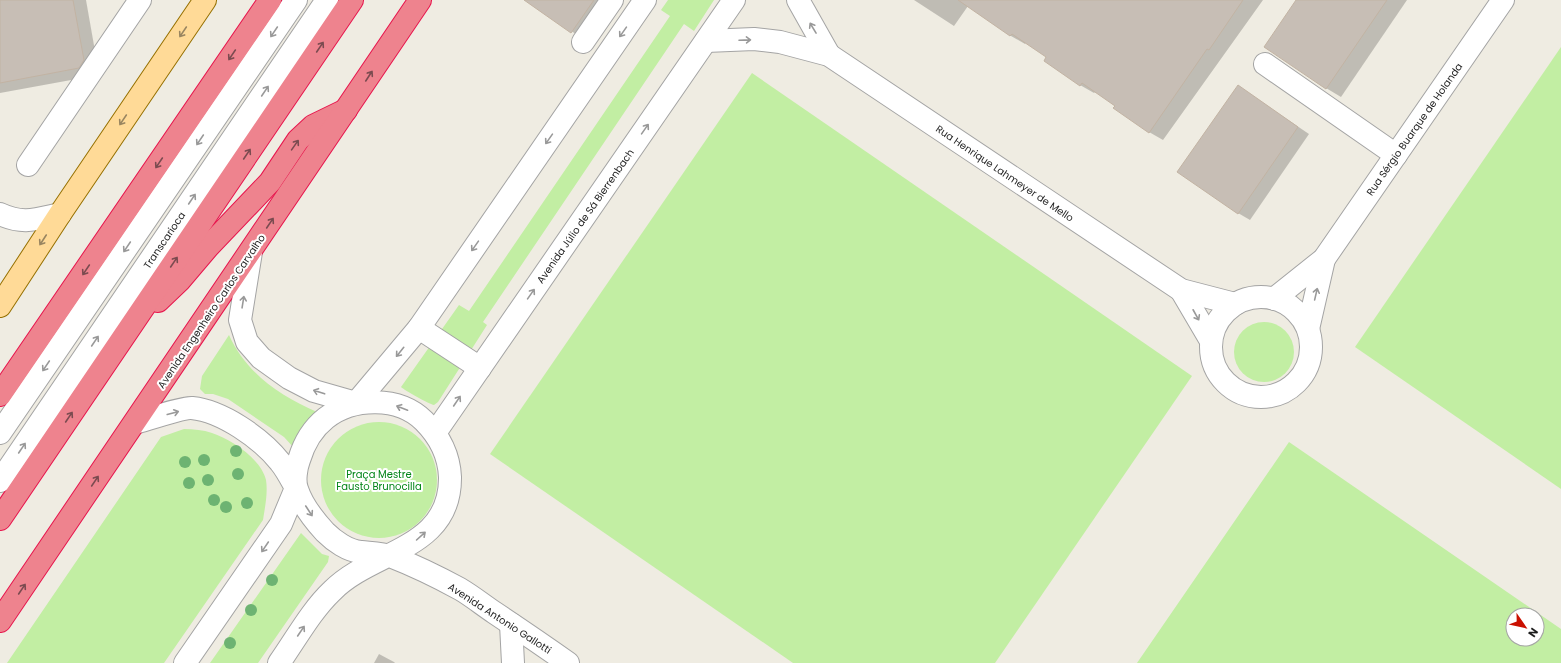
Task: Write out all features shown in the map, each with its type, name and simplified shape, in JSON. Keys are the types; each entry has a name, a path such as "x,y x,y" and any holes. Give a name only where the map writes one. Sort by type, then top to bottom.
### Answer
{"highway":[{"path":"0,395 270,0"},
{"path":"0,519 352,0"},
{"name":"Avenida Engenheiro Carlos Carvalho","path":"0,621 348,109 420,0"},
{"path":"136,317 161,299 249,205 270,182 298,140 313,126 348,109"}],"main road":[{"path":"0,306 60,214 205,0"}],"street":[{"path":"28,166 140,0"},
{"path":"0,433 296,0"},
{"name":"Transcarioca","path":"0,481 327,0"},
{"path":"583,42 612,0"},
{"path":"184,663 281,524 296,488 296,467 302,448 313,431 328,417 356,403 419,328 645,0"},
{"name":"Avenida Júlio de Sá Bierrenbach","path":"435,433 734,0"},
{"name":"Rua Henrique Lahmeyer de Mello","path":"798,0 829,55"},
{"name":"Rua Sérgio Buarque de Holanda","path":"1274,299 1324,259 1503,0"},
{"name":"Rua Henrique Lahmeyer de Mello","path":"706,41 761,40 803,47 829,55 1181,290 1235,304"},
{"path":"1265,64 1396,155"},
{"path":"0,214 15,220 28,221 60,214"},
{"path":"251,252 240,320 247,342 260,358 289,378 314,391 356,403 386,402 405,408 422,419 435,433 445,449 449,467 450,486 446,505 436,522 410,546 388,555 351,576 332,590 310,618 279,663"},
{"name":"Rua Sérgio Buarque de Holanda","path":"1308,330 1324,259"},
{"name":"Rua Henrique Lahmeyer de Mello","path":"1181,290 1211,341"},
{"path":"1259,297 1274,299 1285,303 1295,310 1302,319 1308,330 1311,343 1310,358 1305,371 1297,382 1287,390 1275,395 1262,397 1249,396 1237,391 1225,382 1216,370 1212,356 1211,341 1214,328 1221,317 1235,304 1259,297"},
{"path":"419,328 480,368"},
{"path":"135,423 191,408 218,416 244,429 269,449 281,463 308,511 335,542 357,552 388,555"},
{"name":"Avenida Antonio Gallotti","path":"388,555 460,589 568,663"},
{"path":"511,624 513,663"}],"green space":[{"path":"668,0 714,0 694,31 684,24 483,322 487,325 438,402 434,405 431,404 403,389 401,387 459,305 469,311 670,16 661,10"},
{"path":"1561,47 1561,489 1355,347"},
{"path":"752,73 1192,376 995,663 793,663 490,454"},
{"path":"1264,322 1280,327 1285,331 1289,336 1294,352 1289,368 1285,373 1280,377 1264,382 1248,377 1243,373 1239,368 1234,352 1239,336 1243,331 1248,327"},
{"path":"229,335 236,349 245,361 266,382 290,399 317,412 301,428 294,448 284,437 228,399 213,394 205,394 200,389 202,376"},
{"name":"Praça Mestre Fausto Brunocilla","path":"379,422 390,423 401,427 420,439 432,458 436,469 436,491 432,502 420,521 401,533 390,537 379,538 368,537 357,533 338,521 326,502 322,491 321,480 322,469 326,458 338,439 357,427 368,423"},
{"path":"184,429 212,433 236,445 252,457 263,472 267,485 263,520 164,663 7,663 161,437"},
{"path":"1289,442 1529,607 1505,607 1505,647 1545,647 1545,618 1561,629 1561,663 1137,663"},
{"path":"301,533 322,554 329,556 328,562 258,663 210,663"}],"building":[{"path":"0,0 73,0 84,60 79,68 0,83"},
{"path":"524,0 594,0 571,33"},
{"path":"958,0 1243,0 1149,133 1113,108 1115,106 1082,83 1080,86 1044,61 1046,57 1012,34 1010,36"},
{"path":"1296,0 1387,0 1326,89 1264,47"},
{"path":"1238,85 1298,127 1238,214 1177,172"}]}
